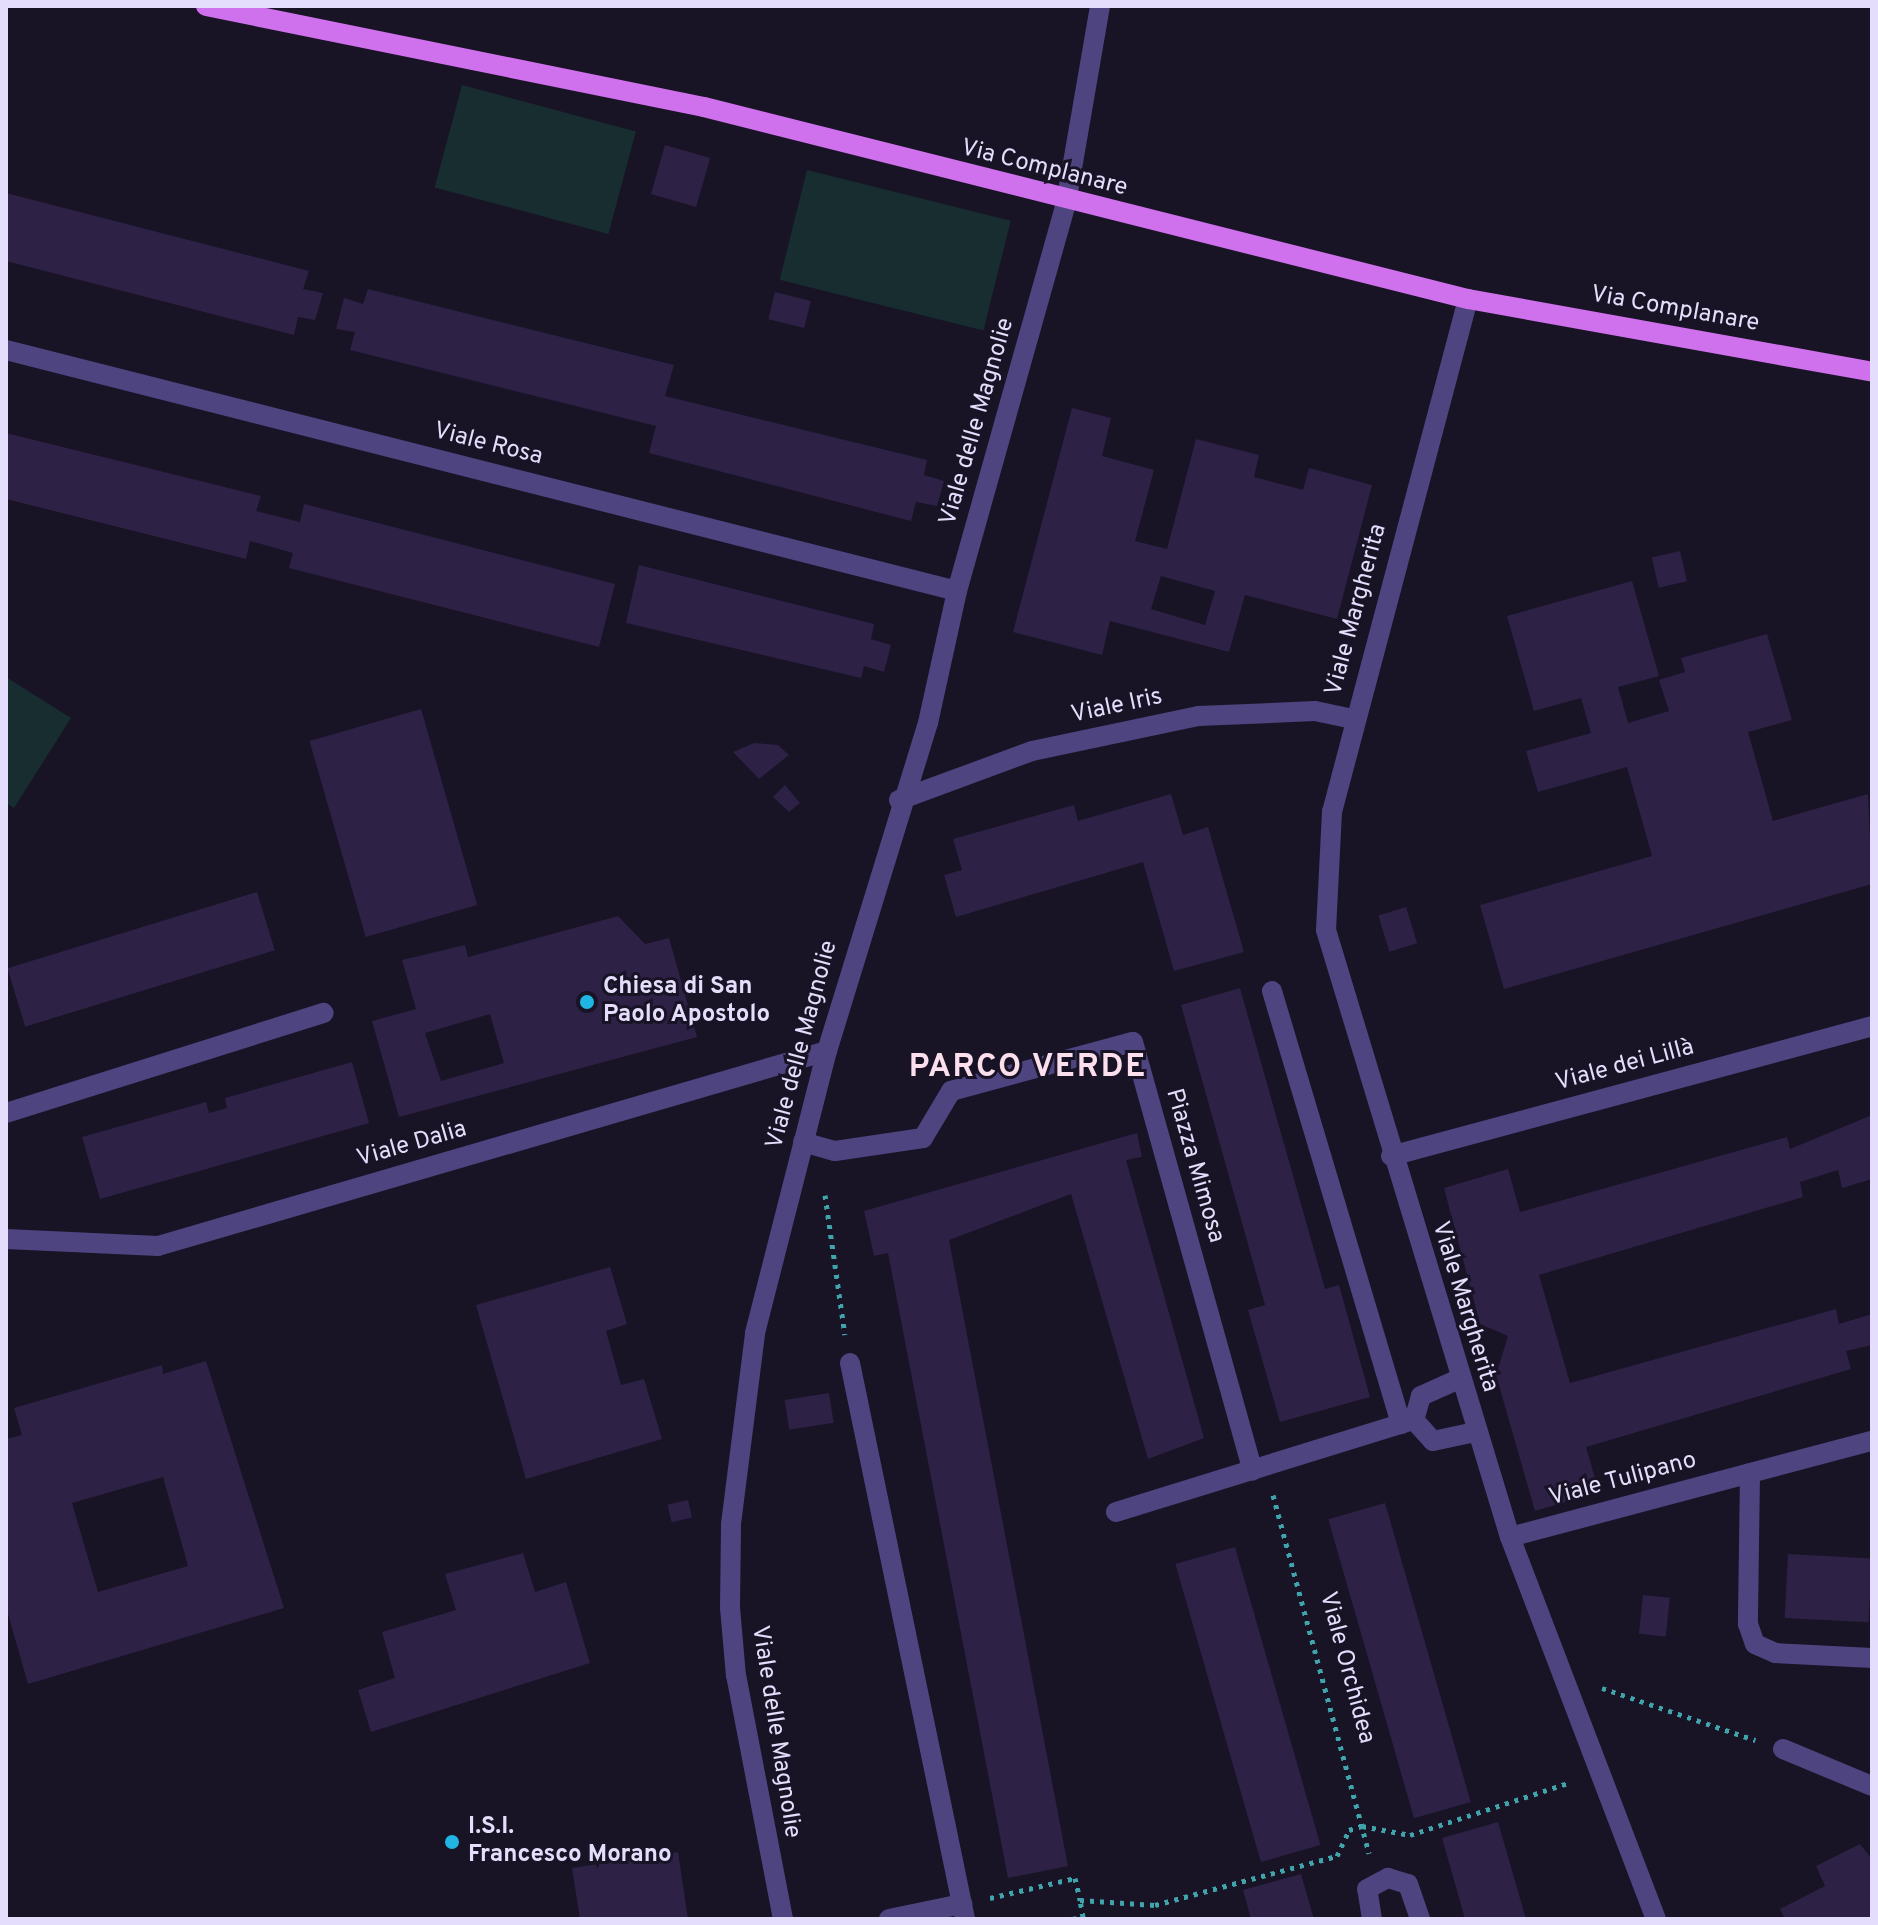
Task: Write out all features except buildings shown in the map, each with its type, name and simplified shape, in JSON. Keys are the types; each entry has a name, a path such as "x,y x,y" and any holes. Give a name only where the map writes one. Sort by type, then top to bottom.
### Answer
{"main road":[{"name":"Via Complanare","path":"206,6 704,107 1066,203 1468,299 1872,372"}],"street":[{"name":"Viale delle Magnolie","path":"783,1919 736,1676 731,1524 755,1333 827,1051 899,800 928,723 957,591 1066,203 1100,6"},
{"name":"Viale Margherita","path":"1468,299 1354,719 1332,812 1322,897 1391,1156 1475,1432 1564,1686 1656,1919"},
{"name":"Viale Rosa","path":"6,350 957,591"},
{"name":"Viale Iris","path":"899,800 1032,751 1198,716 1315,711 1354,719"},
{"path":"1272,991 1408,1422 1433,1441 1475,1432"},
{"path":"6,1113 324,1013"},
{"name":"Viale dei Lillà","path":"1391,1156 1872,1026"},
{"name":"Piazza Mimosa","path":"803,1142 835,1151 923,1138 951,1091 1133,1042 1260,1469"},
{"name":"Viale Dalia","path":"6,1239 158,1246 827,1051"},
{"path":"850,1363 964,1912 889,1919"},
{"path":"1116,1512 1408,1422 1421,1396 1459,1379"},
{"name":"Viale Tulipano","path":"1510,1537 1872,1441"},
{"path":"1750,1473 1748,1624 1755,1644 1775,1653 1872,1658"},
{"path":"1783,1749 1872,1786"},
{"path":"1372,1919 1366,1894 1376,1881 1408,1884 1420,1919"}],"path":[{"path":"835,1151 824,1203 850,1363"},
{"name":"Viale Orchidea","path":"1260,1469 1376,1881"},
{"path":"1564,1686 1600,1688 1783,1749"},
{"path":"1080,1900 1155,1905 1337,1856 1349,1830 1362,1826 1410,1835 1598,1774"},
{"path":"964,1912 1075,1878 1083,1917 1072,1919"}],"green space":[{"path":"462,85 636,132 608,234 435,187"},
{"path":"807,170 1011,221 983,330 780,280"},
{"path":"6,677 71,718 14,808 6,803"}],"place":[{"name":"Chiesa di San Paolo Apostolo","path":"587,1002"},
{"name":"I.S.I. Francesco Morano","path":"452,1842"}],"district":[{"name":"PARCO VERDE","path":"1028,1068"}]}
